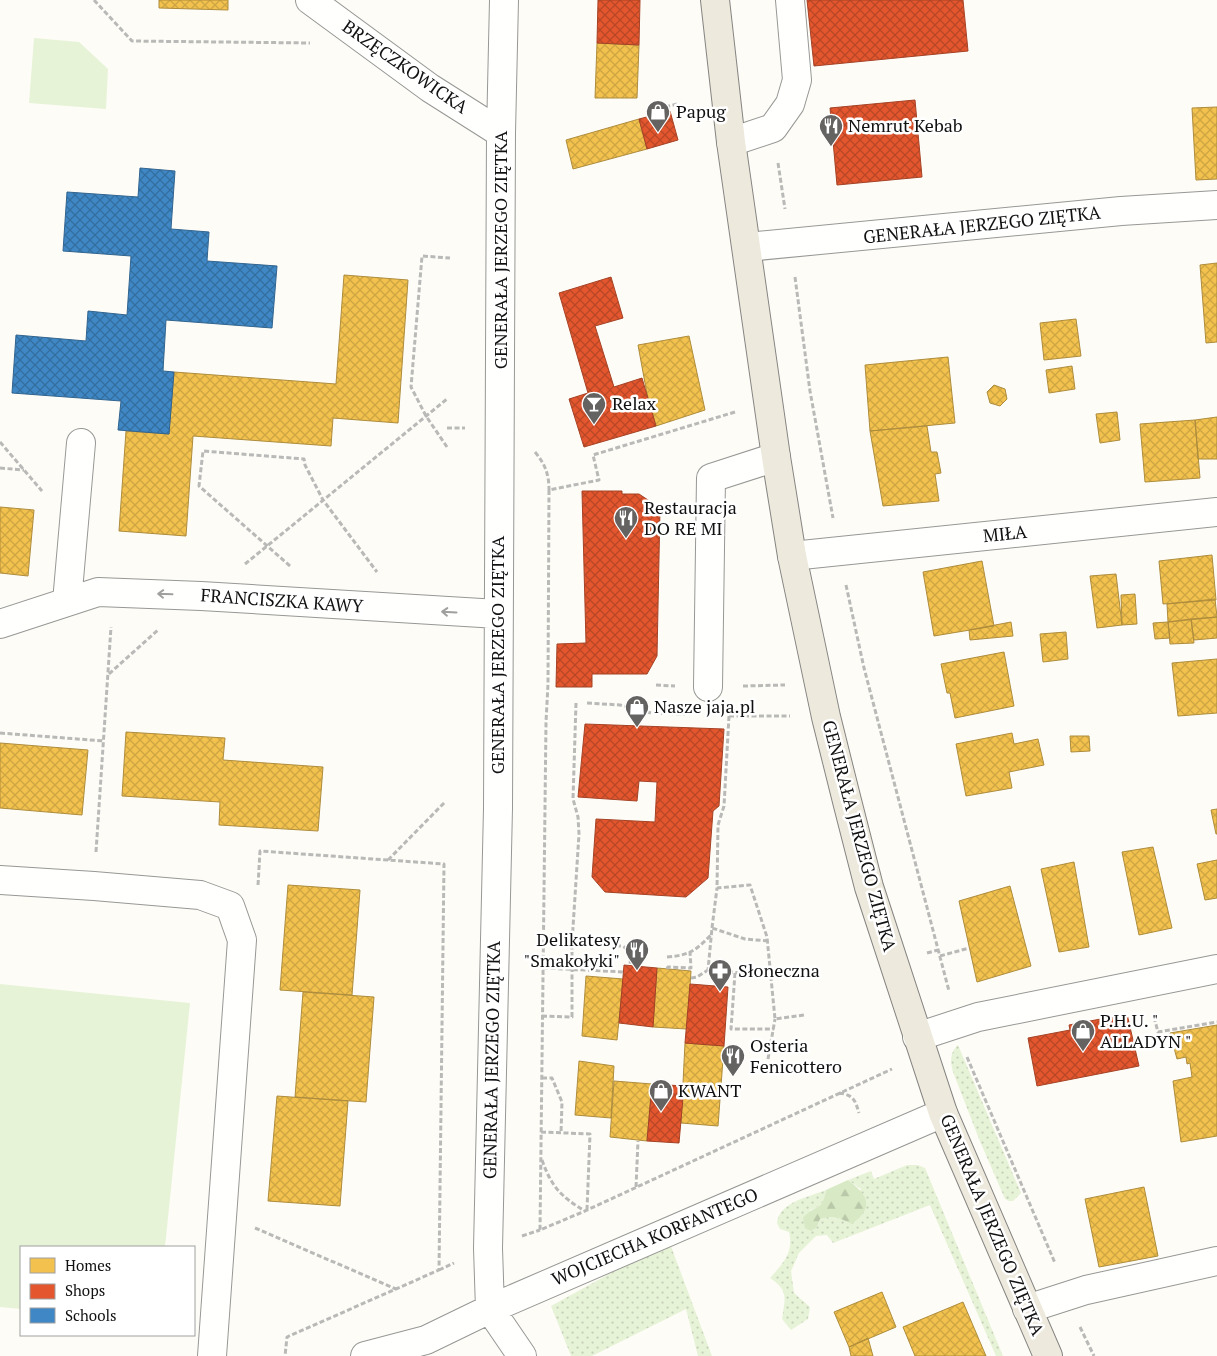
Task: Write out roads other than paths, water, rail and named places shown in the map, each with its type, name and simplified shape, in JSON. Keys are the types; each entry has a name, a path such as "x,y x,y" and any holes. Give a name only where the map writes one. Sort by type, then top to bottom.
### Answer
{"main road":[{"name":"GENERAŁA JERZEGO ZIĘTKA","path":"716,0 731,142 776,457 792,556 826,717 869,887 943,1112 1048,1356"}],"street":[{"name":"BRZĘCZKOWICKA","path":"310,0 430,88 501,133"},
{"name":"GENERAŁA JERZEGO ZIĘTKA","path":"490,1309 488,1248 498,808 501,133 504,0"},
{"path":"731,142 773,128 790,104 797,80 790,0"},
{"name":"GENERAŁA JERZEGO ZIĘTKA","path":"747,247 1121,211 1217,205"},
{"path":"67,602 80,443"},
{"path":"708,687 711,478 776,457"},
{"name":"MIŁA","path":"792,556 1217,512"},
{"name":"FRANCISZKA KAWY","path":"0,624 98,592 201,596 498,614"},
{"path":"0,880 200,895 230,906 242,940 212,1356"},
{"path":"917,1037 978,1017 1217,969"},
{"name":"WOJCIECHA KORFANTEGO","path":"365,1356 426,1340 490,1309 943,1112"},
{"path":"1027,1309 1068,1295 1217,1262"},
{"path":"490,1309 522,1356"}],"place":[{"name":"Papug","path":"658,133"},
{"name":"Nemrut Kebab","path":"831,147"},
{"name":"Relax","path":"594,425"},
{"name":"Restauracja DO RE MI","path":"626,539"},
{"name":"Nasze jaja.pl","path":"637,728"},
{"name":"Delikatesy \"Smakołyki\"","path":"637,971"},
{"name":"Słoneczna","path":"720,992"},
{"name":"P.H.U. \" ALLADYN \"","path":"1083,1052"},
{"name":"Osteria Fenicottero","path":"733,1077"},
{"name":"KWANT","path":"661,1112"}]}
